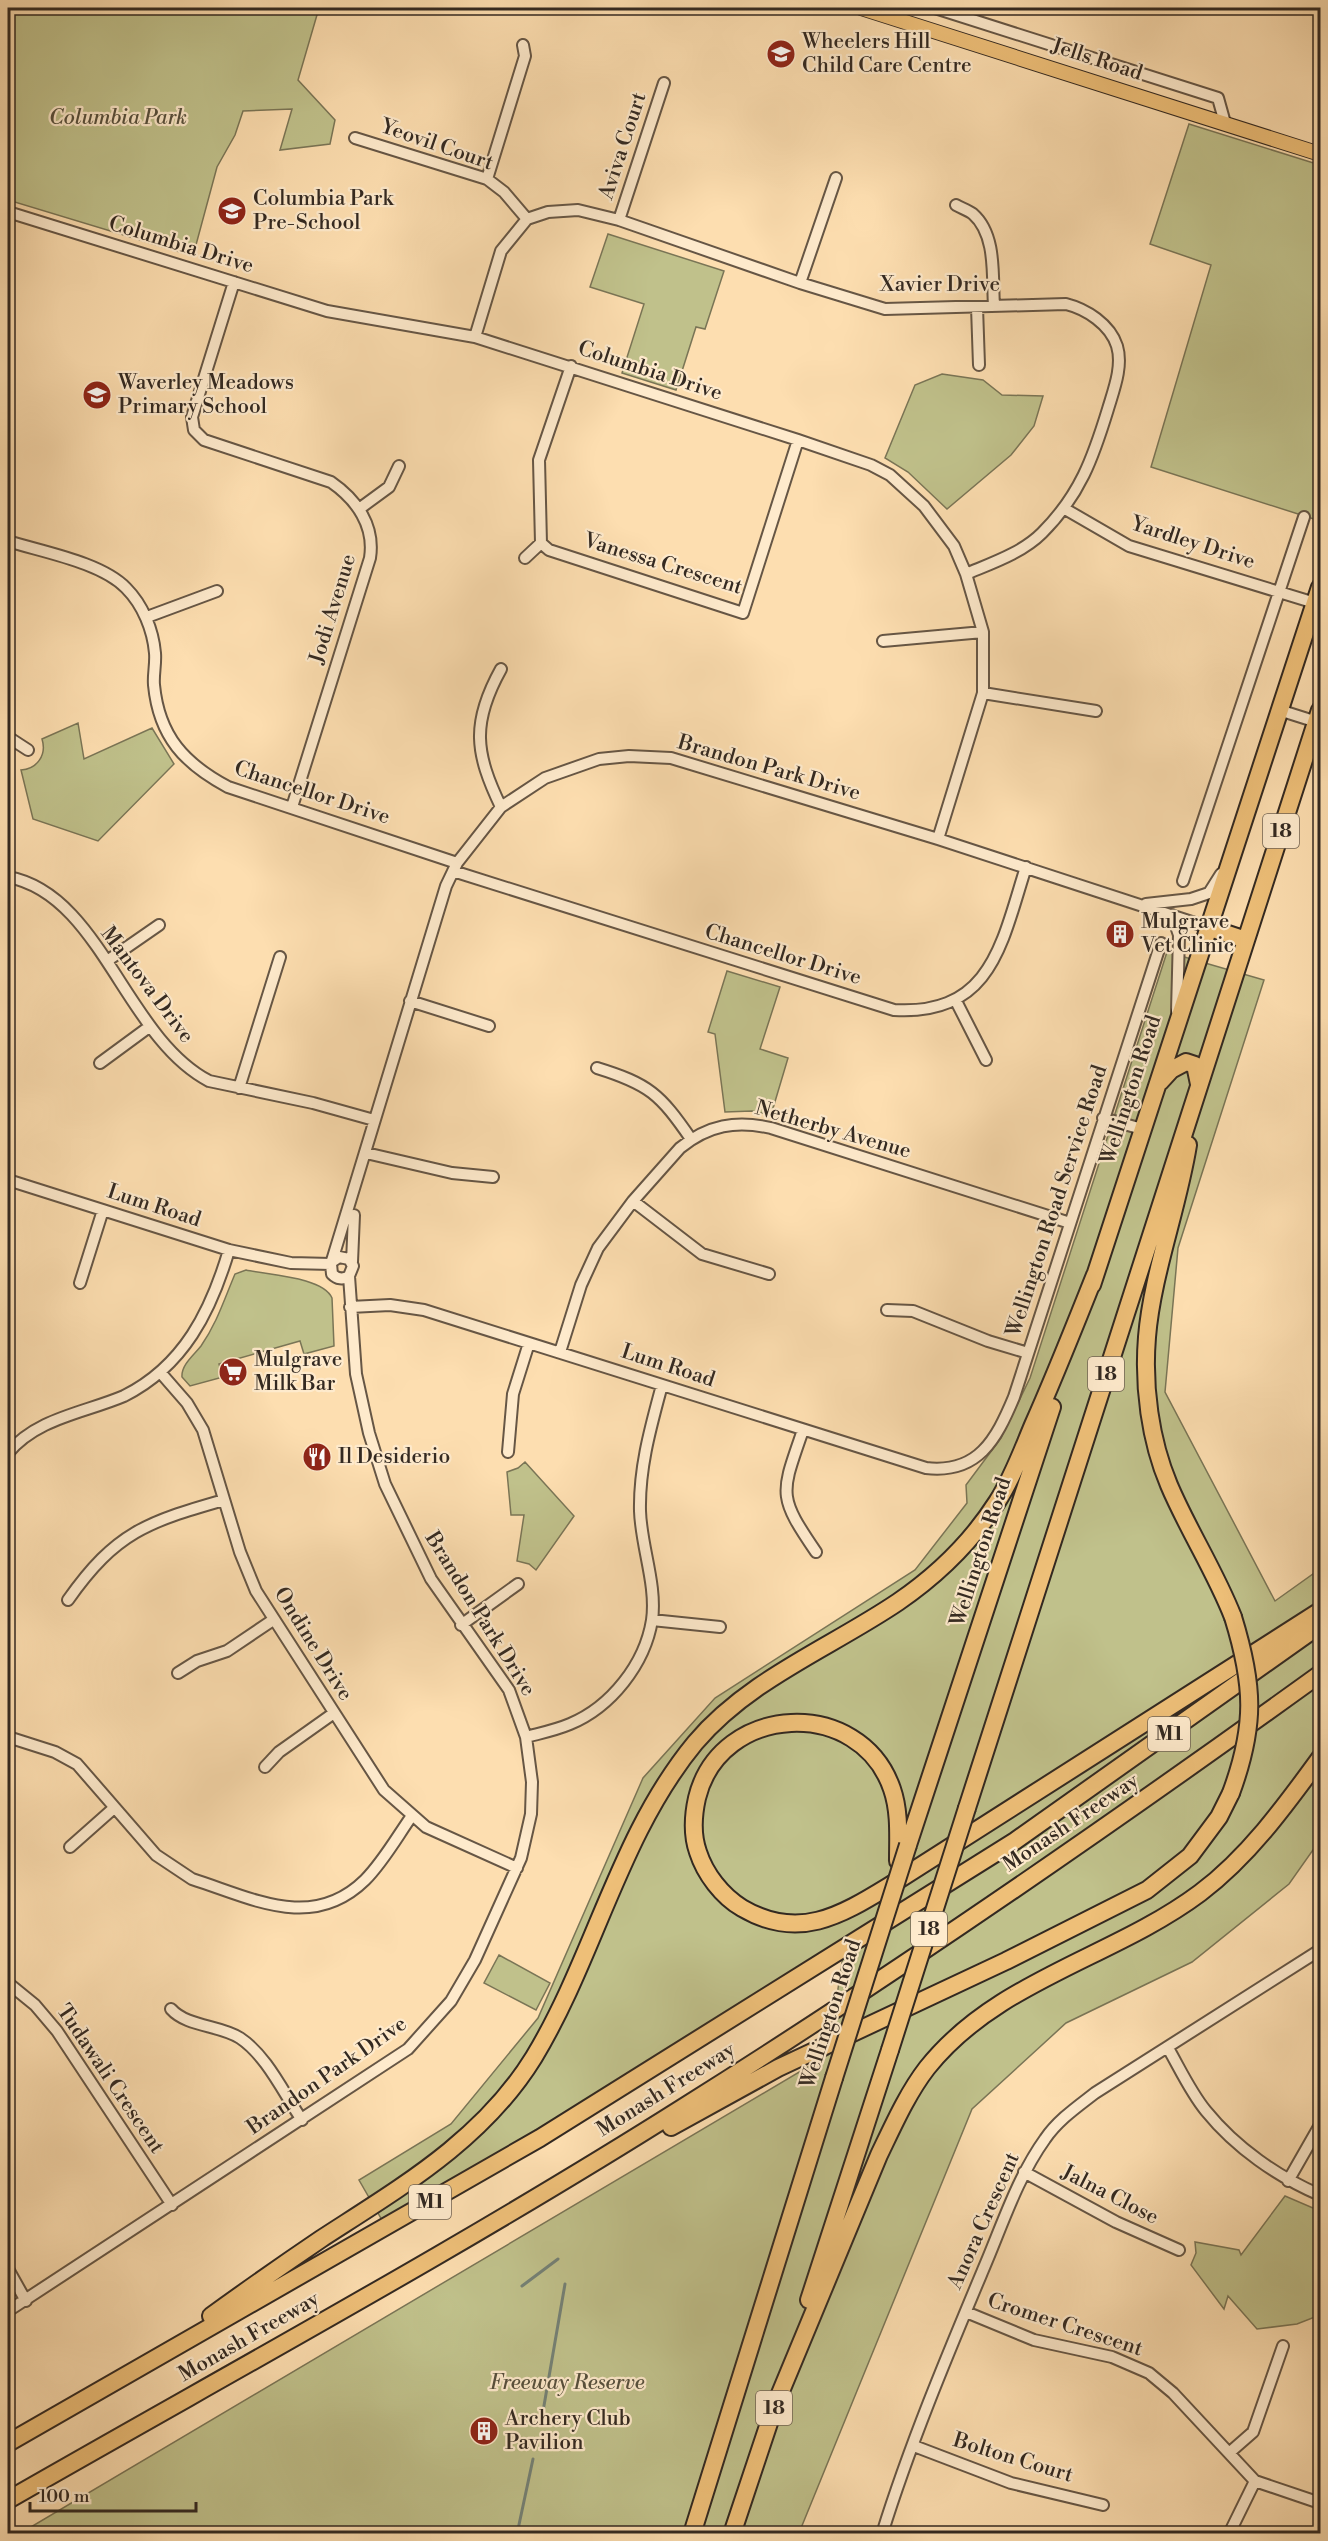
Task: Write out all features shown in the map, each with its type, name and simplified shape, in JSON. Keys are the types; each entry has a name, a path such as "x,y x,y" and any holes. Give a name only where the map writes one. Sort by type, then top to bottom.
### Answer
{"highway":[{"name":"Wellington Road","path":"692,2534 898,1876 903,1848 1095,1275 1320,587"},
{"name":"18","path":"732,2534 1319,718"},
{"path":"1207,927 1246,940"},
{"path":"506,2216 778,2068 1006,1961 1147,1890 1190,1856 1219,1817 1243,1761 1250,1704 1247,1664 1220,1584 1169,1485 1157,1446 1146,1375 1147,1336 1160,1270 1181,1187 1199,1084 1195,1065 1186,1062 1171,1070 1156,1087"},
{"path":"139,2366 310,2246 415,2177 460,2144 502,2102 533,2057 560,2007 646,1819 695,1743 727,1711 768,1681 897,1602 924,1582 969,1539 998,1502 1018,1462 1095,1275"},
{"path":"903,1848 892,1788 884,1773 863,1747 843,1733 817,1724 791,1722 774,1725 739,1738 719,1755 699,1791 694,1818 694,1838 704,1866 721,1891 758,1917 784,1923 822,1921 856,1906 917,1869 1320,1611"},
{"name":"Monash Freeway","path":"8,2443 540,2138 922,1900 1025,1834 1320,1625"},
{"name":"Monash Freeway","path":"8,2500 506,2216 683,2107 1116,1821 1320,1674"},
{"path":"774,2408 879,2155 898,2116 927,2068 972,2022 1024,1988 1151,1925 1201,1893 1242,1856 1320,1758"}],"main road":[{"name":"Jells Road","path":"861,8 1320,154"}],"street":[{"path":"935,8 1218,98 1225,123"},
{"path":"487,179 525,57 523,45"},
{"name":"Aviva Court","path":"619,220 664,83"},
{"name":"Yeovil Court","path":"355,138 487,179 504,192 527,219"},
{"path":"800,283 836,178"},
{"path":"956,205 973,214 984,229 990,246 994,306"},
{"name":"Xavier Drive","path":"527,219 548,212 578,210 619,220 800,283 885,309 1065,304 1081,308 1097,319 1116,345 1119,363 1115,385 1091,463 1065,509 1041,534 1022,549 966,574"},
{"name":"Columbia Drive","path":"8,212 345,315 475,337 798,440 870,465 890,475 924,506 954,546 966,574 983,632 983,693 938,839"},
{"path":"475,337 501,251 527,219"},
{"name":"Jodi Avenue","path":"234,282 192,417 194,430 204,440 331,482 346,492 359,509 369,527 372,544 370,558 292,807"},
{"path":"977,307 979,365"},
{"path":"525,558 542,543 539,460 571,366"},
{"name":"Vanessa Crescent","path":"542,543 549,550 743,613 798,440"},
{"path":"359,509 389,487 399,466"},
{"name":"Yardley Drive","path":"1065,509 1129,546 1315,603"},
{"path":"1183,880 1304,517"},
{"name":"Chancellor Drive","path":"8,541 104,572 126,588 147,617 155,653 154,685 159,714 171,741 197,771 228,788 292,807 455,867 894,1010 914,1011 956,1002"},
{"path":"147,617 217,591"},
{"path":"883,640 983,632"},
{"path":"501,669 485,696 478,735 483,766 501,807"},
{"path":"983,693 1096,711"},
{"path":"1279,710 1319,718"},
{"path":"8,737 28,750"},
{"name":"Brandon Park Drive","path":"8,2311 403,2052 440,2015 467,1976 517,1868 528,1834 532,1798 526,1737 504,1681 461,1625 421,1562 382,1476 356,1374 350,1307 341,1277 332,1262 359,1179 374,1120 439,905 455,867 501,807 545,778 599,759 629,756 671,758 938,839 1143,904 1207,927"},
{"path":"1143,904 1191,899 1209,893 1228,863"},
{"path":"986,1060 956,1002 978,981 997,956 1026,867"},
{"name":"Mantova Drive","path":"8,877 28,882 47,891 63,906 107,961 149,1027 171,1054 195,1073 209,1081 313,1103 374,1120"},
{"path":"1172,915 1179,935 1177,1021"},
{"path":"107,961 159,925"},
{"name":"Wellington Road Service Road","path":"972,1461 986,1448 999,1429 1014,1397 1161,943"},
{"path":"239,1088 280,957"},
{"path":"410,1001 489,1026"},
{"path":"100,1063 149,1027"},
{"path":"597,1068 647,1087 666,1104 691,1139"},
{"path":"1103,1118 1142,1130"},
{"name":"Netherby Avenue","path":"560,1352 589,1266 605,1236 633,1201 691,1139 718,1126 756,1125 1071,1223"},
{"path":"366,1153 452,1173 493,1177"},
{"name":"Brandon Park Drive","path":"341,1277 353,1269 352,1230 359,1179"},
{"name":"Lum Road","path":"8,1180 229,1250 291,1263 341,1277"},
{"path":"633,1201 702,1254 769,1274"},
{"path":"80,1283 103,1210"},
{"path":"9,1445 56,1419 136,1390 160,1372 186,1346 202,1322 215,1293 229,1250"},
{"path":"332,1262 343,1256 352,1262"},
{"name":"Lum Road","path":"291,1263 332,1262"},
{"name":"Lum Road","path":"350,1307 414,1307 926,1468 950,1469 972,1461"},
{"path":"887,1310 920,1313 988,1341 1028,1353"},
{"path":"508,1452 513,1394 530,1343"},
{"name":"Ondine Drive","path":"160,1372 199,1421 247,1572 273,1620 384,1790 411,1817 436,1832 517,1868"},
{"path":"526,1737 569,1725 608,1700 633,1668 652,1620 649,1578 642,1543 640,1497 645,1451 663,1385"},
{"path":"803,1430 788,1476 786,1495 790,1511 816,1552"},
{"path":"68,1600 100,1559 129,1534 160,1519 224,1500"},
{"path":"461,1625 518,1584"},
{"path":"178,1673 191,1664 227,1651 273,1620"},
{"path":"652,1620 720,1627"},
{"path":"265,1767 279,1752 334,1713"},
{"path":"8,1737 55,1752 72,1761 156,1855 186,1876 275,1905 306,1909 334,1902 366,1879 411,1817"},
{"path":"70,1847 114,1808"},
{"name":"Anora Crescent","path":"882,2534 966,2312 1024,2172 1046,2137 1069,2113 1320,1950"},
{"name":"Tudawali Crescent","path":"8,1983 35,2005 57,2031 172,2205"},
{"path":"171,2009 180,2016 227,2032 248,2044 302,2120"},
{"path":"1168,2048 1206,2111 1261,2162 1288,2181 1320,2195"},
{"path":"1288,2181 1320,2126"},
{"name":"Jalna Close","path":"1024,2172 1116,2222 1179,2250"},
{"path":"8,2269 26,2301"},
{"name":"Cromer Crescent","path":"966,2312 1034,2340 1112,2357 1149,2373 1173,2393 1255,2481 1320,2503"},
{"path":"1229,2453 1253,2432 1283,2346"},
{"name":"Bolton Court","path":"914,2446 1011,2483 1102,2505"},
{"path":"1229,2534 1255,2481"}],"green space":[{"name":"Columbia Park","path":"8,8 319,8 298,80 335,120 330,144 280,150 292,109 243,111 235,135 217,167 193,256 8,200"},
{"path":"1189,124 1320,165 1320,521 1151,467 1211,265 1150,244"},
{"path":"608,234 724,271 705,329 696,327 676,390 622,373 644,304 590,287"},
{"path":"942,374 983,380 1002,395 1043,396 1034,426 1011,455 947,509 908,472 885,458 915,385"},
{"path":"78,723 84,759 152,728 174,764 98,841 33,819 21,770 32,767 42,756 42,739"},
{"name":"Freeway Reserve","path":"1167,952 1264,980 1178,1248 1165,1392 1275,1601 1320,1569 1320,1840 1289,1884 1192,1962 1066,2023 972,2109 799,2533 19,2534 828,2055 844,1949 386,2227 359,2180 451,2124 538,2018 643,1778 715,1698 915,1570 967,1503 966,1485 1001,1438 1030,1378"},
{"path":"727,971 780,987 760,1049 788,1058 771,1115 752,1111 725,1112 715,1034 708,1032"},
{"path":"246,1270 307,1281 327,1291 332,1298 334,1346 304,1354 300,1341 219,1364 223,1377 190,1386 182,1377 184,1368 212,1329 235,1274"},
{"path":"525,1462 574,1516 536,1570 529,1564 517,1561 524,1515 511,1515 507,1472 518,1468"},
{"path":"499,1955 550,1983 536,2010 484,1983"},
{"path":"1285,2196 1320,2211 1320,2315 1297,2324 1257,2329 1228,2296 1224,2309 1191,2265 1196,2253 1195,2242 1239,2250 1241,2255"}],"waterway":[{"path":"522,2286 558,2259"},
{"path":"541,2423 565,2284"},
{"path":"517,2534 533,2459"}],"place":[{"name":"Wheelers Hill Child Care Centre","path":"781,54"},
{"name":"Columbia Park Pre-School","path":"232,211"},
{"name":"Waverley Meadows Primary School","path":"97,395"},
{"name":"Mulgrave Vet Clinic","path":"1120,934"},
{"name":"Mulgrave Milk Bar","path":"233,1372"},
{"name":"Il Desiderio","path":"317,1457"},
{"name":"Archery Club Pavilion","path":"484,2431"}]}
